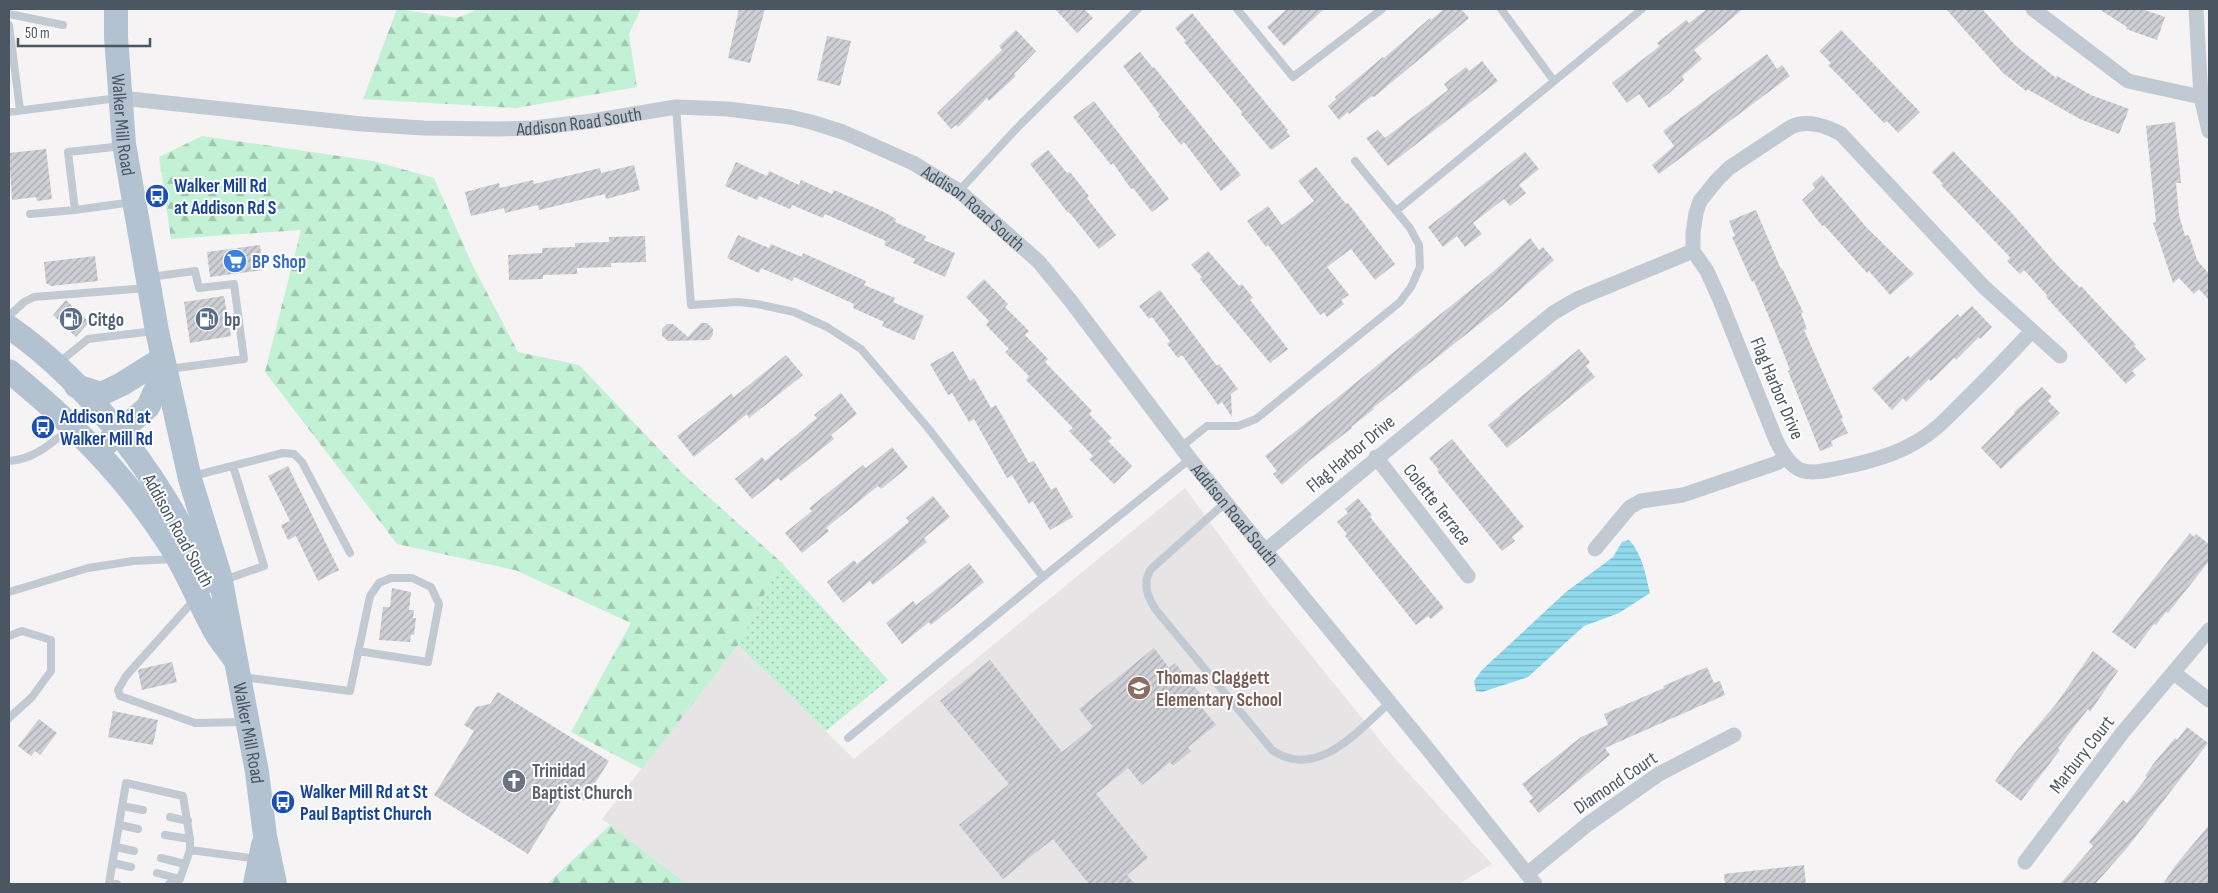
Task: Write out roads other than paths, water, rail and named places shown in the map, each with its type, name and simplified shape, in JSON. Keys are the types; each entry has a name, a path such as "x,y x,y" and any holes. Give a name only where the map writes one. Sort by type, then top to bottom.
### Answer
{"main road":[{"name":"Walker Mill Road","path":"116,9 124,146 157,331 189,477 220,581 232,636 236,668 257,772 265,836 275,884"},
{"name":"Addison Road South","path":"9,327 56,365 119,433 162,494 201,563 232,636"},
{"name":"Walker Mill Road","path":"164,364 148,407 98,451 144,507 178,559 198,596 212,628 236,668"},
{"path":"76,386 101,394 164,364"},
{"path":"9,371 73,426 98,451"},
{"name":"Walker Mill Road","path":"255,884 265,836"}],"street":[{"path":"2033,9 2128,80 2201,97"},
{"path":"2196,9 2201,97 2209,131"},
{"name":"Addison Road South","path":"121,98 362,124 487,129 533,128 592,121 676,107 757,112 811,122 843,132 891,152 959,191 1039,262 1225,503 1427,748 1531,879"},
{"path":"1693,251 1696,213 1700,201 1717,180 1736,163 1796,124 1823,126 1841,134 1984,287 2060,356"},
{"name":"Flag Harbor Drive","path":"1265,551 1376,457 1553,313 1577,299 1693,251 1707,271 1720,300 1769,424 1785,457 1801,471 1820,472 1858,464 1898,451 1918,442 1947,418 2001,365 2032,330"},
{"name":"Colette Terrace","path":"1376,457 1468,576"},
{"path":"1596,549 1630,507 1641,501 1683,495 1777,463 1785,457"},
{"name":"Marbury Court","path":"2025,862 2123,732 2209,630"},
{"path":"2174,673 2209,700"},
{"name":"Diamond Court","path":"1531,879 1588,824 1659,774 1734,735"}],"lane":[{"path":"959,191 1017,128 1138,9"},
{"path":"1237,9 1293,77 1382,9"},
{"path":"1501,9 1554,81"},
{"path":"1396,211 1642,9"},
{"path":"9,14 63,25"},
{"path":"9,25 20,110"},
{"path":"9,112 121,98"},
{"path":"676,107 691,305 738,302 794,312 827,327 861,349 928,428 1043,577"},
{"path":"75,210 68,152 124,146"},
{"path":"1181,447 1207,426 1238,426 1256,419 1400,302 1416,278 1420,267 1420,256 1416,237 1355,161"},
{"path":"30,214 135,202"},
{"path":"9,316 24,302 34,297 149,283 195,271 199,288 234,284 244,359 164,364"},
{"path":"56,365 88,339 157,331"},
{"path":"9,461 32,455 46,447 73,426"},
{"path":"189,477 282,453 294,454 302,462 350,553"},
{"path":"848,738 1190,459"},
{"path":"220,581 264,566 233,466"},
{"path":"1225,503 1150,568 1145,578 1148,599 1156,610 1272,750 1281,757 1299,761 1318,759 1354,735 1389,703"},
{"path":"9,592 88,568 133,561 178,559"},
{"path":"236,668 350,692 358,651 370,596 379,583 391,578 412,578 431,587 439,604 428,662 358,651"},
{"path":"198,596 126,676 118,690 120,696 195,724 247,722"},
{"path":"9,636 22,631 51,640 51,671 32,697 9,718"},
{"path":"117,884 110,883 126,783 183,796 188,821 190,850 180,879 170,884"},
{"path":"122,806 143,810"},
{"path":"170,817 188,821"},
{"path":"120,825 138,829"},
{"path":"165,835 190,839"},
{"path":"116,847 134,851"},
{"path":"190,850 260,859"},
{"path":"161,858 185,864"},
{"path":"113,864 131,867"},
{"path":"158,873 180,879"}],"water":[{"path":"1629,540 1640,558 1650,593 1619,613 1584,626 1528,677 1482,692 1476,691 1474,681 1482,670 1566,592 1613,557 1622,542"}],"place":[{"name":"Walker Mill Rd at Addison Rd S","path":"157,196"},
{"name":"BP Shop","path":"235,261"},
{"name":"Citgo","path":"71,319"},
{"name":"bp","path":"207,319"},
{"name":"Addison Rd at Walker Mill Rd","path":"43,427"},
{"name":"Thomas Claggett Elementary School","path":"1139,688"},
{"name":"Trinidad Baptist Church","path":"514,781"},
{"name":"Walker Mill Rd at St Paul Baptist Church","path":"283,802"}]}
